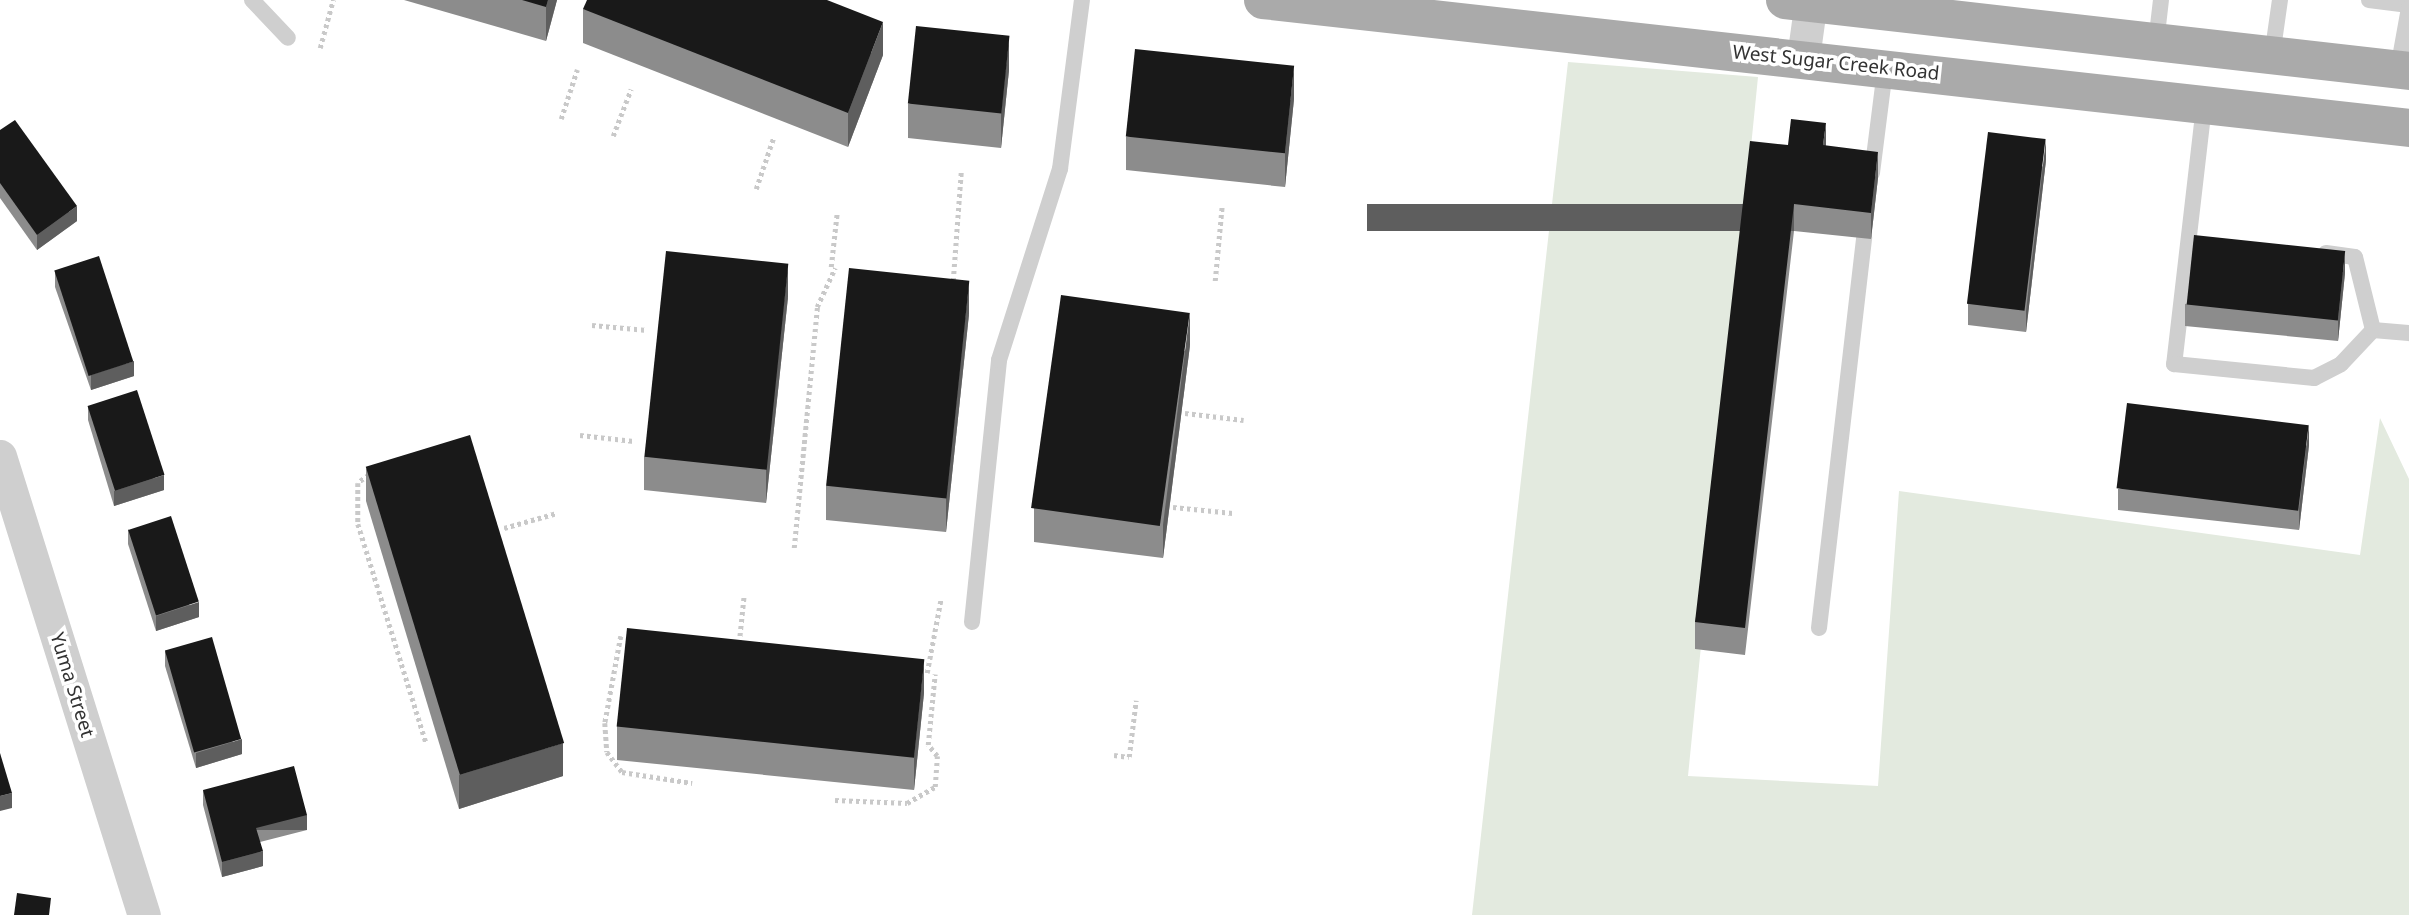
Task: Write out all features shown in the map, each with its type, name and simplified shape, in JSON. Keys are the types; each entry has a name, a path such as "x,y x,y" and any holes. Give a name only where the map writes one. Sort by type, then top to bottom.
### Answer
{"main road":[{"name":"West Sugar Creek Road","path":"1263,0 1885,67 2409,128"},
{"path":"1802,1 2403,70"}],"street":[{"path":"1802,1 1803,58"},
{"name":"Yuma Street","path":"0,456 144,915"}],"lane":[{"path":"252,0 288,38"},
{"path":"972,621 999,360 1060,169 1082,0"},
{"path":"2156,43 2161,0"},
{"path":"2272,56 2280,0"},
{"path":"2369,0 2409,7 2403,70"},
{"path":"1872,177 1885,67"},
{"path":"2204,106 2174,364 2314,378 2341,364 2373,330"},
{"path":"2189,235 2214,238"},
{"path":"1819,628 1864,238"},
{"path":"2304,250 2356,257 2373,330"},
{"path":"2373,330 2409,333"}],"path":[{"path":"320,48 333,0"},
{"path":"561,119 577,69"},
{"path":"613,136 631,89"},
{"path":"756,189 773,139"},
{"path":"953,281 961,172"},
{"path":"1215,281 1222,205"},
{"path":"794,548 817,307 833,268 837,213"},
{"path":"592,325 647,330"},
{"path":"1185,413 1244,420"},
{"path":"580,435 634,441"},
{"path":"376,473 358,483 358,524 426,742"},
{"path":"1173,507 1233,513"},
{"path":"504,528 557,513"},
{"path":"738,651 744,594"},
{"path":"927,673 941,598"},
{"path":"621,636 605,723 607,752 622,772 692,783"},
{"path":"835,800 907,803 935,787 937,756 928,746 935,674"},
{"path":"1114,755 1129,757 1136,700"}],"shaded area":[{"path":"1568,62 1758,77 1688,776 1878,786 1899,491 2360,555 2380,418 2409,479 2409,915 1472,915"}],"building":[{"path":"522,0 548,0 546,7"},
{"path":"587,0 827,0 883,22 848,113 583,9"},
{"path":"916,26 1009,36 1001,113 908,104"},
{"path":"1135,49 1294,66 1285,153 1126,137"},
{"path":"1791,119 1826,123 1823,145 1878,152 1871,213 1794,204 1745,628 1695,622 1750,141 1788,145"},
{"path":"15,120 77,206 37,235 0,183 0,130"},
{"path":"1988,132 2046,139 2024,311 1967,304"},
{"path":"2194,235 2345,251 2338,321 2187,305"},
{"path":"666,251 788,264 767,470 644,457"},
{"path":"99,256 133,362 89,376 54,271"},
{"path":"849,268 969,281 946,498 826,486"},
{"path":"1061,295 1190,313 1160,526 1031,508"},
{"path":"137,390 165,475 115,491 88,406"},
{"path":"2127,403 2309,425 2298,511 2117,488"},
{"path":"470,435 564,743 460,775 366,467"},
{"path":"171,516 199,602 156,616 128,530"},
{"path":"627,628 924,659 914,758 617,726"},
{"path":"212,637 241,739 194,752 165,651"},
{"path":"0,753 12,793 0,796"},
{"path":"294,766 307,815 256,828 263,851 222,862 203,790"},
{"path":"17,893 51,898 49,915 14,915"}]}
